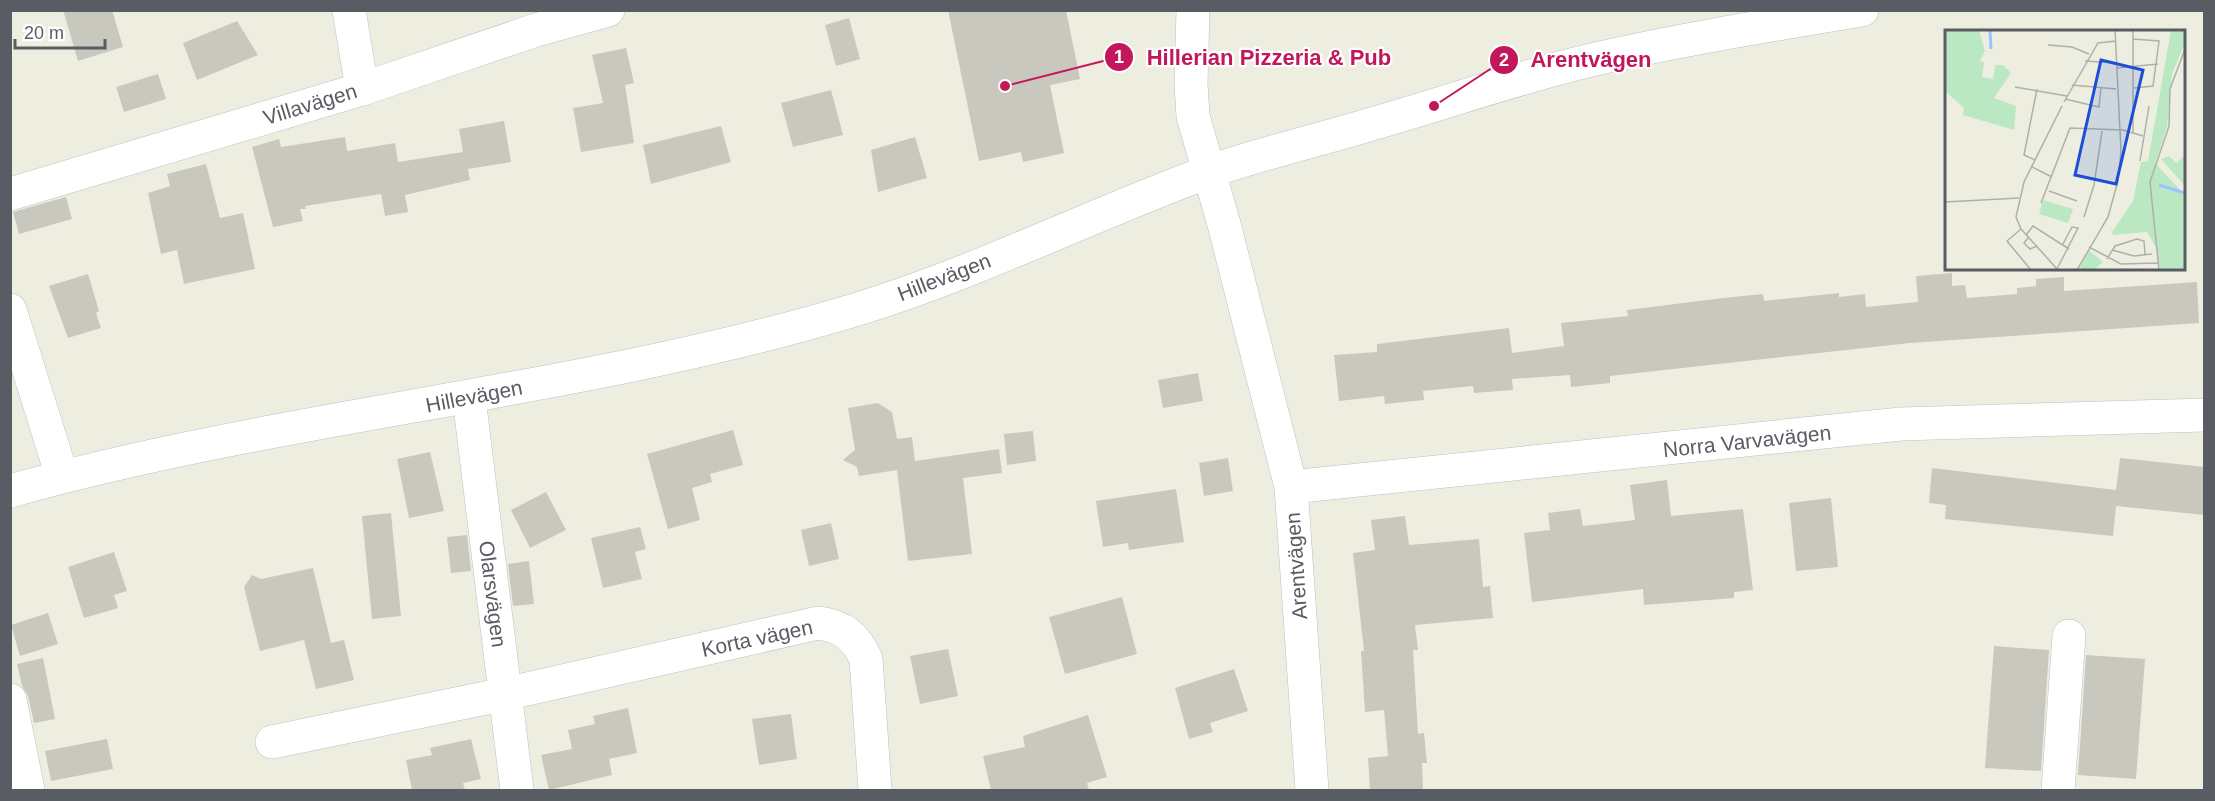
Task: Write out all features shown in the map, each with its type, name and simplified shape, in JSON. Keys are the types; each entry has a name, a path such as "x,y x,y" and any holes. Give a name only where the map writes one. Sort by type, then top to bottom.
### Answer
{"street":[{"path":"349,10 362,89"},
{"name":"Villavägen","path":"10,194 362,89 536,30 608,10"},
{"path":"1193,10 1191,84 1193,116 1208,172"},
{"name":"Hillevägen","path":"10,491 62,476 222,442 469,398 744,339 858,309 918,289 1208,172 1581,63 1664,45 1862,10"},
{"name":"Arentvägen","path":"1208,172 1227,236 1291,487 1311,790"},
{"path":"10,310 62,476"},
{"name":"Olarsvägen","path":"469,398 517,790"},
{"name":"Norra Varvavägen","path":"1291,487 1642,453 1901,424 2205,415"},
{"name":"Korta vägen","path":"272,742 505,694 818,623 832,625 845,631 858,643 866,659 875,790"},
{"path":"2058,790 2069,636"},
{"path":"10,699 28,790"}],"building":[{"path":"63,10 112,10 123,47 78,61"},
{"path":"948,10 1066,10 1080,79 1050,85 1064,153 1023,162 1021,152 979,161"},
{"path":"849,18 860,59 836,66 825,25"},
{"path":"237,21 258,55 197,80 183,43"},
{"path":"626,48 634,83 625,85 634,143 581,152 573,108 603,103 592,55"},
{"path":"158,74 166,99 124,112 116,87"},
{"path":"831,90 843,135 793,147 781,103"},
{"path":"504,121 511,162 468,169 470,180 405,195 408,212 385,216 381,194 305,206 306,209 300,209 303,221 273,227 252,147 279,139 281,147 345,137 347,151 395,143 398,162 463,152 459,129"},
{"path":"721,126 731,162 651,184 643,145"},
{"path":"915,137 927,178 878,192 871,150"},
{"path":"206,164 220,218 243,213 255,269 184,284 177,250 161,254 148,193 170,186 167,174"},
{"path":"66,197 72,219 19,234 13,212"},
{"path":"1952,273 1952,286 1965,285 1967,298 2017,294 2017,288 2036,286 2036,279 2064,277 2064,291 2197,282 2199,323 1910,343 1610,376 1610,383 1571,387 1570,375 1512,379 1513,390 1474,393 1473,386 1423,391 1424,400 1385,404 1384,396 1339,401 1334,355 1377,352 1377,344 1509,328 1512,353 1564,346 1561,323 1628,316 1627,310 1763,294 1764,301 1839,293 1839,297 1865,294 1866,307 1918,302 1916,276"},
{"path":"88,274 99,311 96,313 101,328 68,338 49,286"},
{"path":"1198,373 1203,401 1163,408 1158,380"},
{"path":"878,403 892,412 897,439 912,437 915,461 999,449 1002,473 963,478 972,554 908,561 897,470 859,476 857,467 843,460 855,450 848,408"},
{"path":"733,430 743,465 710,474 712,482 692,488 700,520 668,529 647,454"},
{"path":"1033,431 1036,461 1007,465 1004,434"},
{"path":"430,452 444,511 409,518 397,459"},
{"path":"1228,458 1233,491 1204,496 1199,463"},
{"path":"2120,458 2205,467 2205,515 2116,506 2113,536 1945,519 1946,505 1929,503 1932,468 2116,490"},
{"path":"1667,480 1671,516 1743,509 1753,590 1734,592 1734,598 1644,605 1643,589 1532,602 1524,533 1550,530 1548,513 1580,509 1583,526 1635,520 1630,485"},
{"path":"1176,489 1184,542 1129,550 1128,543 1103,547 1096,501"},
{"path":"546,492 566,530 530,548 511,510"},
{"path":"1831,498 1838,567 1796,571 1789,503"},
{"path":"391,513 401,616 372,619 362,516"},
{"path":"1405,516 1409,545 1479,539 1483,587 1490,586 1493,618 1415,625 1418,650 1413,650 1418,734 1424,733 1427,763 1422,763 1423,790 1370,790 1368,758 1388,756 1384,710 1365,712 1361,651 1364,651 1353,553 1375,550 1371,520"},
{"path":"831,523 839,559 809,566 801,530"},
{"path":"640,527 646,549 635,552 642,579 603,588 591,538"},
{"path":"467,535 471,571 451,573 447,537"},
{"path":"114,552 127,591 114,595 118,608 84,618 68,567"},
{"path":"529,561 534,604 513,606 508,564"},
{"path":"313,568 331,643 344,640 354,680 316,689 304,640 260,651 244,587 252,575 261,579"},
{"path":"1122,597 1137,654 1065,674 1049,617"},
{"path":"48,613 58,644 20,656 11,625"},
{"path":"1994,646 2049,650 2041,771 1985,768"},
{"path":"948,649 958,696 920,704 910,656"},
{"path":"2086,655 2145,659 2136,779 2078,775"},
{"path":"43,658 55,719 34,723 17,664"},
{"path":"1234,669 1248,711 1210,723 1213,732 1189,739 1175,688"},
{"path":"628,708 637,753 609,759 612,775 549,790 541,755 572,749 568,730 595,724 593,716"},
{"path":"791,714 797,759 759,765 752,719"},
{"path":"1088,715 1107,777 1087,783 1089,790 991,790 983,756 1025,747 1023,736"},
{"path":"107,739 113,769 51,781 45,751"},
{"path":"471,739 481,779 463,783 465,790 412,790 406,760 432,755 430,748"}],"place":[{"name":"Hillerian Pizzeria & Pub","path":"1005,86"},
{"name":"Arentvägen","path":"1434,106"}]}
